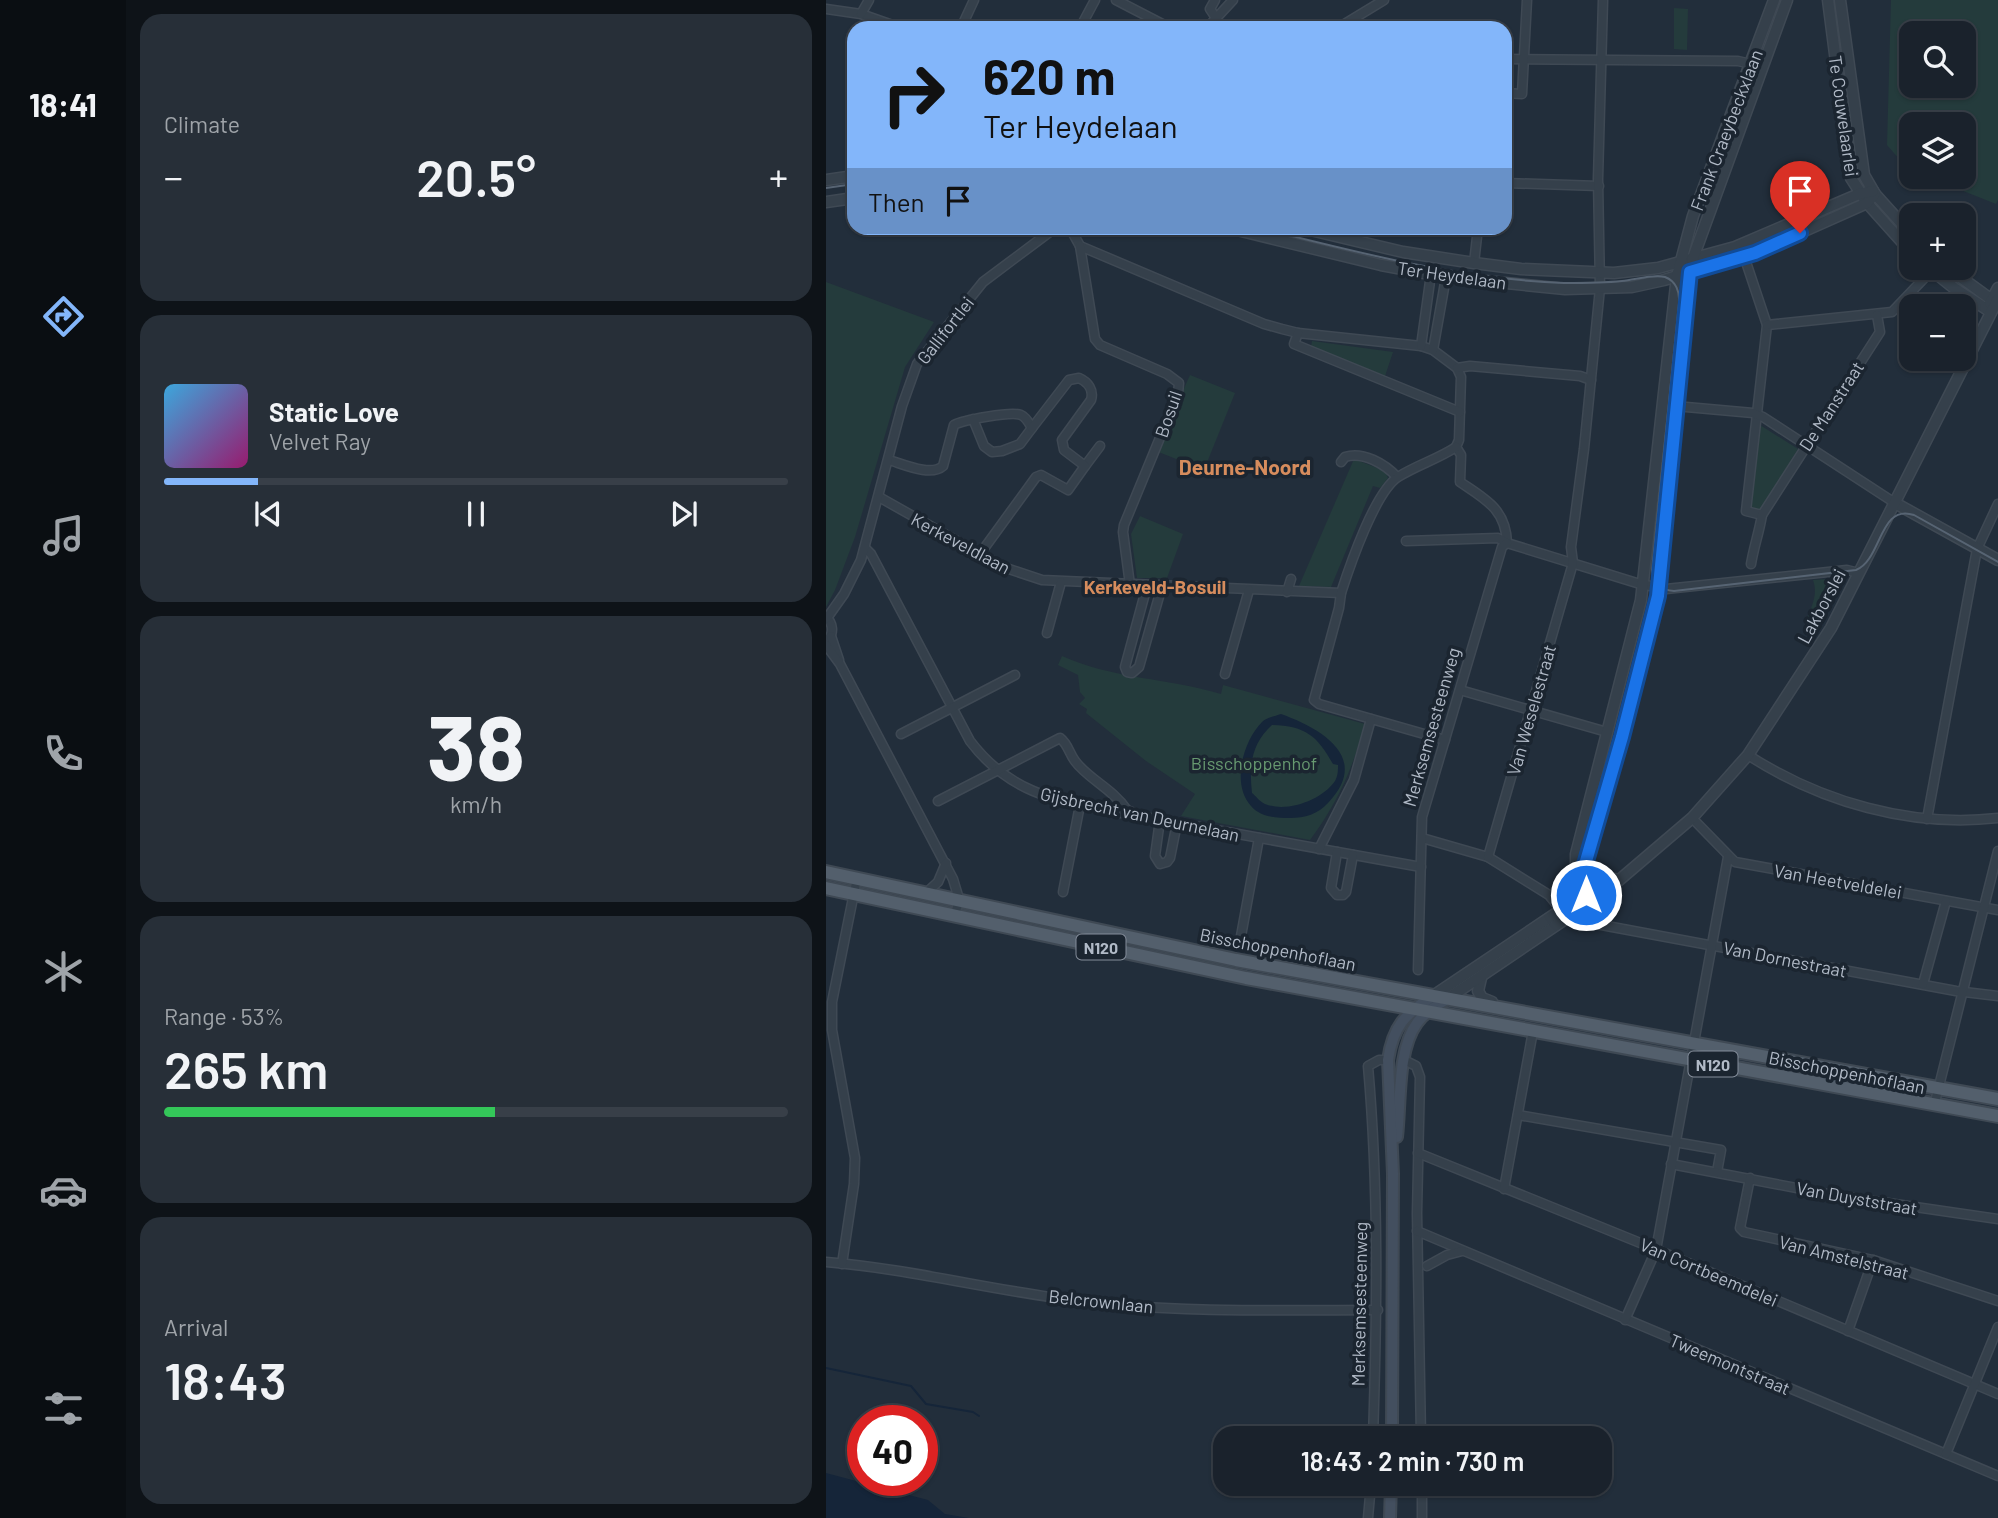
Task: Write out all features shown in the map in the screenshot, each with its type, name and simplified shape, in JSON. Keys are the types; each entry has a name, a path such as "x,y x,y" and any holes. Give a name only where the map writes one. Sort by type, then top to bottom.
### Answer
{"main road":[{"name":"Bisschoppenhoflaan","path":"826,872 1236,960 1998,1099"},
{"name":"Bisschoppenhoflaan","path":"826,888 1246,978 1998,1116"},
{"name":"Lakborslei","path":"1413,1009 1433,996"},
{"name":"Merksemsesteenweg","path":"1393,1174 1404,1060 1414,1028 1428,1012 1447,999"},
{"name":"Merksemsesteenweg","path":"1392,1426 1393,1174 1388,1060 1391,1043 1401,1020 1413,1009"},
{"path":"1390,1518 1391,1496"}],"street":[{"path":"861,13 869,0"},
{"path":"964,21 974,0"},
{"path":"1084,21 1095,0"},
{"path":"1116,0 1156,21"},
{"path":"1215,0 1210,9 1216,18"},
{"path":"1213,21 1233,0"},
{"path":"1352,20 1384,0"},
{"path":"1512,93 1522,94 1527,0"},
{"name":"Van Weselestraat","path":"1488,857 1573,563 1571,547 1600,288 1603,0"},
{"name":"Frank Craeybeckxlaan","path":"1681,261 1693,216 1774,0"},
{"name":"Frank Craeybeckxlaan","path":"1693,258 1787,0"},
{"name":"Te Couwelaarlei","path":"1828,0 1851,178 1859,194 1899,239"},
{"name":"Te Couwelaarlei","path":"1840,0 1863,170 1874,192 1899,220"},
{"path":"826,9 861,13 882,21"},
{"path":"1512,59 1741,61 1763,68"},
{"path":"826,180 847,177"},
{"path":"1512,183 1600,186"},
{"path":"1867,203 1874,192"},
{"name":"Ter Heydelaan","path":"1330,235 1403,252 1521,269 1599,273 1644,271 1735,247 1859,194 1874,192"},
{"path":"826,202 847,199"},
{"name":"Ter Heydelaan","path":"1258,235 1431,274 1565,289 1600,288 1647,285 1744,256 1867,203"},
{"name":"Gallifortlei","path":"827,618 851,581 865,548 910,378 927,350 983,282 1046,235"},
{"name":"Bosuil","path":"1074,235 1080,246 1095,339 1100,345 1167,374 1179,383 1178,394 1124,525 1130,585"},
{"path":"1347,239 1348,235"},
{"path":"1474,263 1477,235"},
{"path":"1080,246 1264,324 1298,333 1421,346 1433,351 1457,368 1462,386 1457,447 1461,455 1460,482 1487,500 1500,516 1506,526 1507,543"},
{"path":"1744,256 1767,325 1746,511 1762,515"},
{"path":"1582,903 1581,864 1619,746 1659,588 1693,258"},
{"path":"1581,864 1576,854 1643,584 1677,276 1681,261"},
{"path":"1421,346 1431,274"},
{"path":"1433,351 1446,276"},
{"path":"1767,325 1892,313 1920,280"},
{"path":"1945,280 1964,294"},
{"path":"1964,280 1994,306"},
{"path":"1972,294 1975,288"},
{"name":"Lakborslei","path":"1433,996 1499,958 1582,903 1600,886 1625,875 1694,819 1750,756 1814,658 1994,306 1998,288"},
{"path":"1976,300 1994,306"},
{"name":"De Manstraat","path":"1751,564 1754,542 1759,538 1762,515 1880,332 1877,315"},
{"path":"1298,333 1294,344 1460,412"},
{"path":"1457,368 1470,366 1580,376 1591,380"},
{"path":"973,419 984,446 992,452 1002,451 1020,444 1069,380 1084,380 1089,384 1092,393 1090,400 1062,440 1064,450 1085,466"},
{"path":"1664,405 1757,415 1895,503 1998,560"},
{"path":"889,460 939,473 954,425 973,419 1018,414 1024,416 1032,428"},
{"path":"979,554 1036,477 1047,477 1068,490 1100,446"},
{"path":"1445,740 1319,704 1314,699 1341,593 1378,501 1397,477 1457,447"},
{"path":"1341,462 1345,457 1358,455 1382,465 1397,477"},
{"name":"Kerkeveldlaan","path":"879,498 979,554 1027,576 1061,582 1341,593"},
{"path":"1927,819 1977,548 1998,504"},
{"path":"1406,541 1498,538 1507,543 1659,588 1685,588 1847,570 1859,573"},
{"name":"Merksemsesteenweg","path":"1418,970 1422,817 1502,547 1507,543"},
{"name":"Gijsbrecht van Deurnelaan","path":"865,548 871,554 970,741 997,771 1027,790 1080,805 1121,813 1128,810 1160,820 1421,867"},
{"path":"1287,592 1291,579"},
{"path":"1046,633 1061,582"},
{"path":"1147,586 1125,667 1132,673 1139,667 1162,586"},
{"path":"1225,674 1249,590"},
{"path":"827,618 831,624 828,641 953,879 959,900 955,915"},
{"path":"901,734 1014,675"},
{"path":"1460,690 1607,732"},
{"path":"1319,849 1351,787 1371,719"},
{"path":"938,801 1060,738 1076,762 1118,796 1128,810"},
{"path":"1750,756 1837,799 1894,814 1927,819 1998,818"},
{"path":"1063,892 1080,805"},
{"path":"1625,1320 1656,1250 1728,857 1694,819"},
{"path":"1160,820 1155,856 1160,864 1170,858 1177,823"},
{"path":"1241,936 1259,838"},
{"path":"1422,838 1488,857 1549,895 1562,910"},
{"path":"1934,1106 1998,851"},
{"path":"1337,852 1331,888 1337,895 1343,895 1346,891 1353,855"},
{"name":"Van Heetveldelei","path":"1728,857 1735,862 1998,910"},
{"path":"926,893 940,879 946,863"},
{"path":"842,1264 854,1184 855,1158 829,1029 857,878"},
{"path":"1923,984 1946,901"},
{"name":"Lakborslei","path":"1447,999 1482,976 1499,958 1562,910 1582,903"},
{"name":"Van Dornestraat","path":"1582,903 1587,920 1596,924 1962,992 1998,996"},
{"path":"1482,976 1478,988 1482,998 1505,1010"},
{"path":"1504,1189 1534,1031"},
{"name":"Merksemsesteenweg","path":"1373,1426 1378,1310 1377,1192 1368,1066 1378,1060 1388,1060"},
{"path":"1404,1060 1420,1071 1417,1231 1421,1426"},
{"path":"1518,1115 1721,1150 1717,1172"},
{"name":"Van Cortbeemdelei","path":"1418,1153 1998,1394"},
{"name":"Van Duyststraat","path":"1671,1164 1846,1198 1998,1219"},
{"name":"Van Amstelstraat","path":"1750,1178 1740,1228 1744,1232 1873,1260 1998,1301"},
{"name":"Tweemontstraat","path":"1417,1231 1998,1476"},
{"path":"1427,1266 1447,1255 1462,1251"},
{"path":"1848,1331 1873,1260"},
{"name":"Belcrownlaan","path":"826,1262 1130,1306 1213,1311 1378,1310"},
{"path":"1945,1454 1998,1327"},
{"path":"1368,1518 1370,1496"},
{"path":"1422,1496 1422,1518"}],"green space":[{"path":"1891,0 1998,0 1996,204 1958,189 1976,189 1976,112 1899,112 1899,159 1887,145"},
{"path":"1674,8 1688,9 1687,50 1674,49"},
{"path":"826,282 934,322 905,367 855,537 826,607"},
{"path":"1312,341 1393,352 1385,376 1311,347"},
{"path":"1190,375 1235,393 1204,470 1156,451"},
{"path":"1760,425 1798,449 1760,511 1751,507"},
{"path":"1354,459 1385,471 1388,478 1380,488 1373,486 1331,587 1299,586"},
{"path":"1140,516 1183,534 1167,578 1137,578 1131,534"},
{"path":"1842,578 1813,633 1804,632 1814,600 1813,580"},
{"name":"Bisschoppenhof","path":"1062,656 1081,664 1121,674 1221,694 1223,685 1365,724 1343,785 1310,840 1181,816 1195,794 1146,761 1086,713 1087,709 1079,704 1085,698 1080,692 1078,675 1058,665"},
{"path":"976,908 1233,964 1231,972 975,917"}],"water":[{"path":"1281,714 1325,736 1336,746 1343,758 1345,772 1340,787 1328,803 1316,813 1296,818 1279,818 1259,813 1245,797 1242,786 1242,763 1249,740 1262,722","holes":["1272,725 1302,730 1316,740 1333,764 1338,765 1338,773 1335,781 1322,794 1303,803 1283,807 1263,803 1252,793 1251,765 1265,732"]},
{"path":"826,1473 847,1479 847,1496 913,1496 928,1500 945,1514 969,1518 826,1518"}],"waterway":[{"path":"826,1368 911,1386 926,1404 973,1412 979,1416"}],"tram line":[{"path":"826,188 847,185"},
{"path":"1289,235 1448,270 1525,281 1615,282 1655,276 1672,281 1678,291 1679,303 1652,570 1656,583 1665,589 1674,591 1856,570 1865,564 1887,524 1894,517 1903,514 1914,515 1998,562"}],"district":[{"name":"Deurne-Noord","path":"1245,466"},
{"name":"Kerkeveld-Bosuil","path":"1155,586"}],"route":[{"path":"1586,895 1584,868 1622,737 1658,596 1690,272 1755,253 1800,233"}]}
